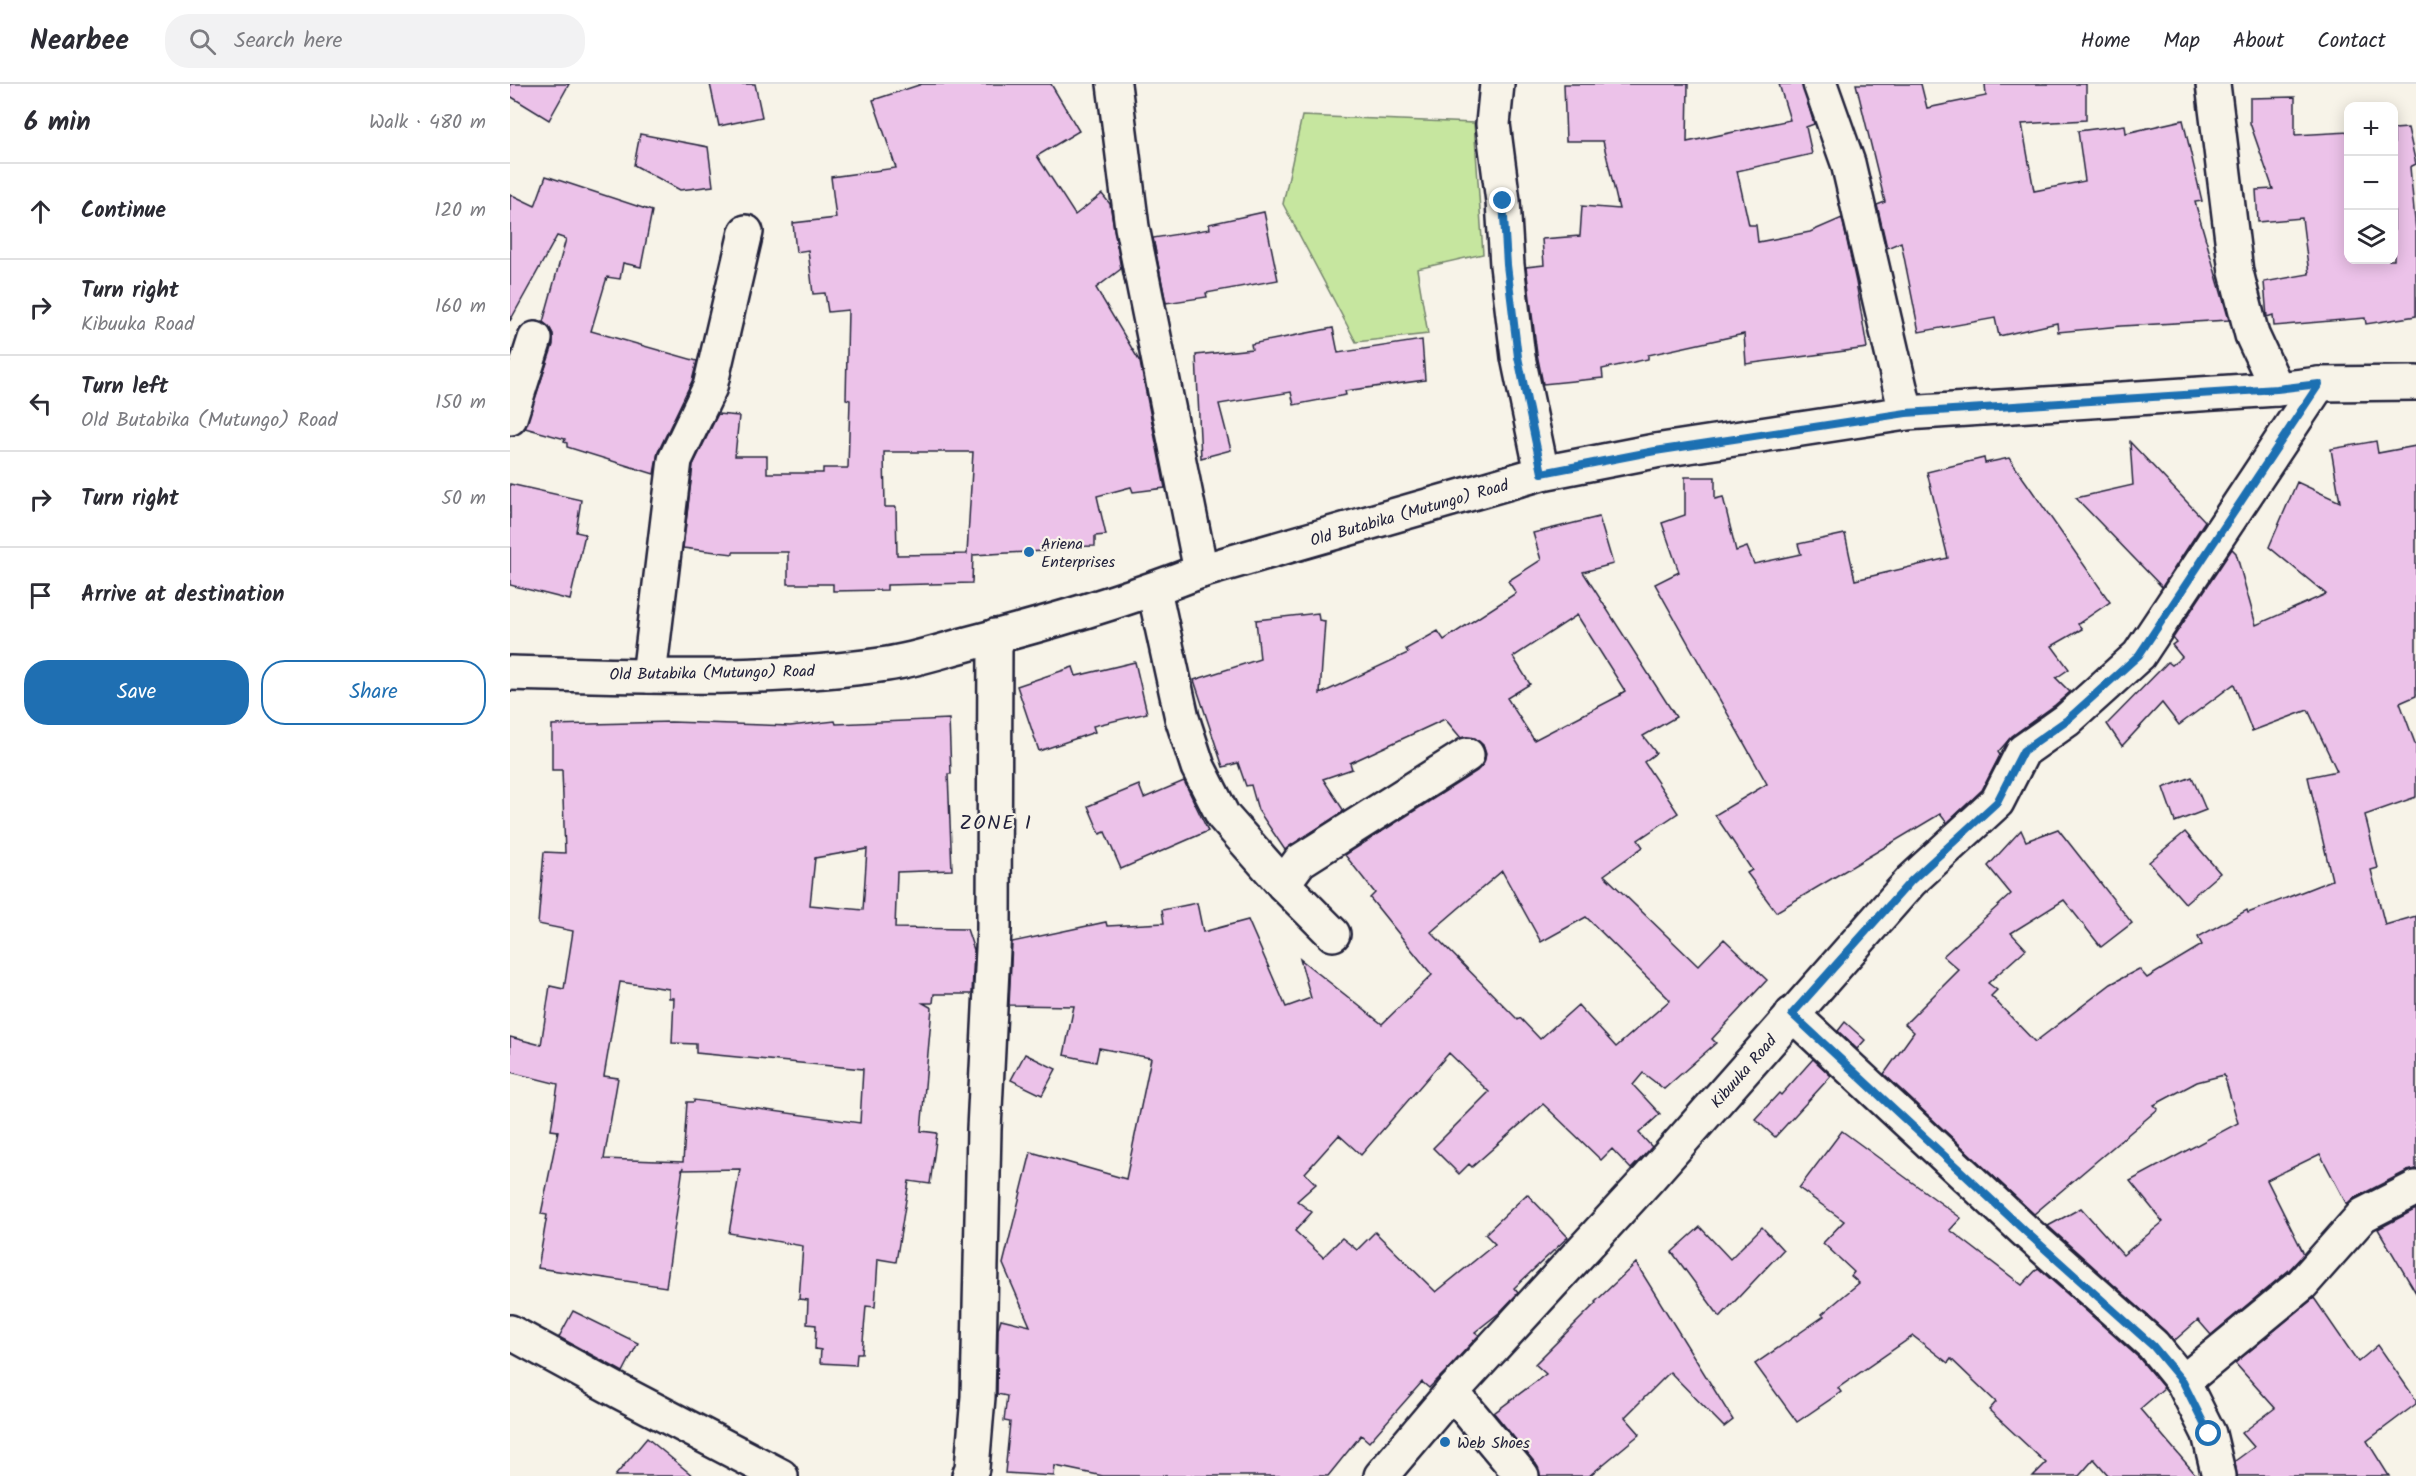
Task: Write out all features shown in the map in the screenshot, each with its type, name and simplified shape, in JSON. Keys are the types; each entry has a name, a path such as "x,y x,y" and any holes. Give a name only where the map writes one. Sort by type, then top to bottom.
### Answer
{"street":[{"path":"1114,84 1132,227 1201,571"},
{"path":"1497,84 1494,124 1503,201 1507,265 1518,357 1542,473"},
{"path":"1820,84 1848,163 1906,413"},
{"path":"2213,84 2236,272 2252,335 2277,389"},
{"path":"649,676 675,460 710,387 746,232"},
{"path":"510,418 534,339"},
{"name":"Old Butabika (Mutungo) Road","path":"510,673 649,676 771,675 889,664 1154,590 1201,571 1542,473 1666,449 1906,413 2277,389 2319,384 2416,383"},
{"name":"Kibuuka Road","path":"1381,1476 1452,1392 1648,1179 1911,881 1997,802 2023,751 2067,720 2139,655 2319,384"},
{"path":"1154,590 1182,718 1198,767 1223,816 1283,884 1333,934"},
{"path":"969,1476 972,1468 978,1397 984,1129 994,929 995,636"},
{"path":"1283,884 1300,861 1467,755"},
{"path":"1792,1014 2025,1231 2153,1346 2183,1382 2209,1434 2219,1476"},
{"path":"2183,1382 2302,1284 2363,1215 2416,1188"},
{"path":"510,1332 781,1476"},
{"path":"1452,1392 1522,1476"}],"green space":[{"path":"1302,116 1474,123 1483,254 1417,269 1428,334 1356,342 1283,204"}],"building":[{"path":"510,84 569,84 549,120 510,96"},
{"path":"710,84 755,84 762,117 719,126"},
{"path":"922,84 1051,84 1079,131 1037,156 1075,215 1102,194 1110,204 1121,269 1096,288 1140,362 1165,488 1133,492 1131,487 1097,496 1106,535 1095,536 1095,546 1043,547 1044,551 973,555 972,583 887,585 887,590 833,591 833,584 788,584 788,552 733,552 733,554 683,548 693,465 718,414 739,416 735,456 767,456 767,473 823,473 823,468 848,468 850,400 846,399 848,310 828,312 825,293 813,294 808,250 796,252 793,223 836,218 831,177 896,168 873,100","holes":["884,452 973,452 967,554 897,555 896,507 885,507"]},
{"path":"1564,84 1688,84 1687,142 1790,120 1779,84 1802,84 1814,124 1806,127 1812,154 1737,171 1749,225 1756,225 1758,242 1810,232 1842,218 1867,348 1746,364 1744,334 1648,355 1648,359 1602,369 1603,378 1543,384 1526,267 1544,265 1542,239 1580,236 1582,206 1619,209 1603,141 1566,141"},
{"path":"1856,84 1921,84 1927,108 1986,96 1985,84 2086,84 2086,120 2022,124 2034,191 2085,181 2078,131 2125,125 2126,133 2183,120 2202,201 2195,202 2229,320 2058,332 2057,323 1999,336 1995,318 1919,332 1901,242 1887,248 1877,205 1885,202"},
{"path":"2295,97 2295,135 2344,132 2344,264 2398,264 2398,129 2408,128 2416,164 2410,167 2416,232 2416,316 2366,324 2365,318 2274,326 2273,315 2267,317 2264,282 2309,274 2302,218 2258,222 2256,190 2273,189 2250,123 2250,98"},
{"path":"640,134 708,147 713,186 680,190 634,165"},
{"path":"546,176 652,211 641,267 623,263 620,279 607,277 591,331 697,361 692,381 658,452 654,474 567,447 565,439 525,428 553,345 553,334 543,322 566,239 557,236 510,321 510,194 535,206"},
{"path":"1264,212 1278,280 1206,293 1207,297 1166,303 1153,238 1210,229 1209,224"},
{"path":"1333,328 1338,353 1422,340 1425,380 1345,391 1346,395 1294,405 1291,392 1219,404 1231,450 1201,458 1196,355 1252,349 1251,344"},
{"path":"2376,441 2378,453 2416,446 2416,696 2400,703 2416,746 2416,797 2365,815 2378,868 2371,870 2385,925 2416,916 2416,1169 2407,1171 2354,1198 2347,1205 2320,1154 2267,1180 2304,1254 2289,1270 2211,1335 2198,1320 2174,1341 2048,1226 2081,1208 2123,1255 2163,1222 2130,1181 2238,1123 2224,1075 2197,1082 2154,1105 2158,1109 2034,1214 1884,1074 1914,1032 1905,1024 1959,970 1943,956 2011,894 1988,866 2021,830 2026,841 2058,829 2132,923 2101,947 2064,900 2011,933 2026,949 1988,983 1997,990 1991,996 2035,1042 2111,984 2139,969 2147,978 2202,945 2198,937 2247,910 2248,913 2332,880 2308,777 2337,771 2308,710 2252,731 2234,684 2179,725 2162,703 2122,746 2107,724 2168,662 2172,665 2182,657 2172,645 2176,642 2173,638 2232,549 2236,553 2256,625 2326,594 2269,547 2297,482 2340,502 2331,449"},
{"path":"2130,442 2205,521 2162,587 2076,498 2133,485"},
{"path":"1984,458 1985,463 2009,458 2110,602 2078,624 2082,629 2052,646 2069,669 2056,678 2070,692 2012,736 1998,752 2000,755 1982,790 1947,823 1940,814 1776,912 1747,873 1752,870 1715,815 1767,784 1655,584 1679,572 1662,523 1685,515 1685,477 1715,477 1715,499 1723,497 1736,551 1747,547 1754,564 1801,554 1798,544 1845,534 1855,580 1948,558 1927,472"},
{"path":"510,484 581,500 576,532 585,534 570,600 510,585"},
{"path":"1599,517 1613,564 1583,572 1676,717 1643,736 1656,753 1644,762 1678,813 1638,840 1643,847 1604,875 1698,966 1724,939 1767,980 1712,1039 1716,1043 1664,1089 1643,1073 1633,1085 1660,1114 1639,1133 1652,1147 1631,1169 1612,1149 1601,1160 1543,1104 1472,1167 1469,1164 1459,1174 1433,1148 1489,1092 1449,1053 1361,1155 1339,1135 1305,1173 1316,1184 1297,1201 1312,1212 1295,1231 1323,1257 1342,1238 1357,1250 1375,1232 1436,1292 1495,1244 1485,1234 1527,1194 1568,1237 1514,1288 1518,1293 1499,1313 1475,1332 1479,1335 1429,1388 1422,1382 1369,1442 1361,1435 1328,1476 1103,1476 1055,1466 1054,1476 1005,1473 1010,1422 1004,1421 1007,1396 997,1394 998,1329 1001,1319 1030,1326 1003,1264 1031,1152 1126,1179 1151,1058 1099,1048 1096,1062 1064,1055 1074,1006 1009,1005 1012,942 1106,922 1107,926 1164,923 1162,910 1197,903 1203,932 1248,920 1286,1007 1311,998 1300,959 1382,1024 1432,975 1370,898 1375,893 1345,855 1477,771 1484,763 1486,754 1483,745 1475,738 1461,738 1445,719 1350,763 1352,769 1323,779 1344,811 1285,850 1258,810 1251,785 1246,786 1238,763 1223,767 1194,680 1260,659 1256,620 1318,613 1319,620 1325,621 1320,694 1408,653 1406,649 1438,631 1444,640 1516,593 1508,581 1541,560 1533,533","holes":["1577,615 1625,691 1534,740 1507,698 1530,684 1513,657","1502,871 1541,942 1586,917 1670,1000 1616,1047 1578,1005 1540,1039 1520,1018 1518,1020 1431,932"]},
{"path":"1135,662 1147,713 1093,726 1095,732 1039,751 1017,686 1073,667 1076,676"},
{"path":"949,719 951,774 948,774 952,870 897,872 895,928 967,929 974,950 972,994 934,994 933,1003 923,1003 932,1008 921,1131 937,1133 930,1184 909,1181 896,1262 878,1259 875,1307 866,1306 862,1353 857,1353 856,1365 820,1363 821,1350 815,1349 816,1325 807,1324 808,1300 799,1299 803,1246 729,1233 740,1169 683,1170 666,1287 538,1268 547,1215 541,1214 558,1131 551,1130 558,1084 510,1072 510,1037 541,1045 550,986 564,989 573,931 538,924 544,852 565,853 562,770 552,770 552,725 671,722 790,726 835,721 836,724","holes":["867,849 863,910 810,905 815,858","620,982 669,989 669,998 674,998 672,1043 696,1044 696,1053 863,1069 860,1123 694,1100 694,1102 687,1102 683,1162 604,1159 618,1078 604,1076"]},
{"path":"2192,777 2206,810 2175,822 2163,788"},
{"path":"1184,781 1208,831 1121,869 1105,832 1100,834 1088,806 1139,785 1144,798"},
{"path":"2185,832 2220,873 2185,903 2149,862"},
{"path":"1845,1022 1865,1040 1857,1049 1838,1031"},
{"path":"1025,1054 1056,1069 1042,1095 1011,1080"},
{"path":"1813,1059 1831,1076 1775,1137 1755,1119 1779,1093 1781,1095"},
{"path":"1842,1131 1961,1218 1950,1230 2022,1285 2038,1268 2139,1358 2164,1388 2140,1409 2197,1476 2109,1476 2094,1459 2079,1476 2033,1476 2046,1463 1989,1410 1996,1402 1951,1359 1948,1363 1913,1336 1838,1388 1841,1392 1797,1422 1755,1364 1824,1316 1822,1314 1859,1283 1851,1276 1854,1272 1823,1243 1844,1221 1799,1188"},
{"path":"2416,1209 2416,1293 2378,1229"},
{"path":"1700,1227 1730,1259 1762,1227 1783,1250 1720,1317 1672,1252"},
{"path":"1636,1263 1733,1420 1724,1427 1670,1372 1625,1417 1640,1434 1589,1476 1540,1476 1536,1464 1494,1413 1546,1374 1535,1364"},
{"path":"2314,1298 2358,1362 2378,1345 2416,1400 2416,1404 2367,1441 2389,1476 2237,1476 2235,1461 2254,1447 2242,1433 2275,1408 2235,1363"},
{"path":"573,1311 638,1343 623,1372 559,1337"},
{"path":"647,1438 693,1476 615,1476"}],"place":[{"name":"Ariena Enterprises","path":"1029,552"},
{"name":"Web Shoes","path":"1445,1442"}],"district":[{"name":"ZONE I","path":"996,822"}],"route":[{"path":"1503,201 1507,265 1518,357 1542,473 1655,451 1906,413 2277,389 2319,384 2139,655 2067,720 2023,751 1997,802 1911,881 1792,1014 2025,1231 2153,1346 2183,1382 2209,1434"}]}
